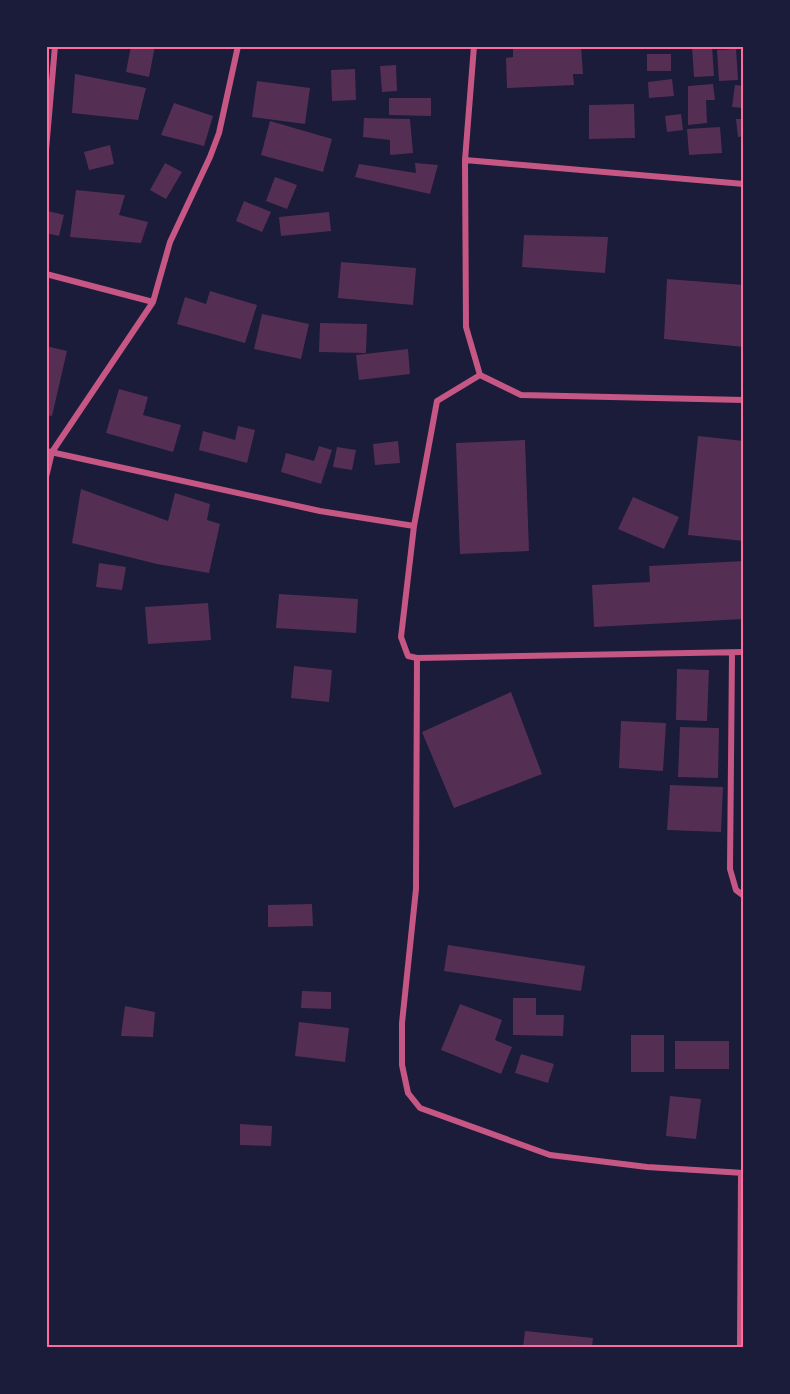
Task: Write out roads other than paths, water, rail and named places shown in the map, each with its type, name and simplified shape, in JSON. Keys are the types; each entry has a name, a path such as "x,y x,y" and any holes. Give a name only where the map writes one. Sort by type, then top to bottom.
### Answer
{"street":[{"path":"46,150 54,46"},
{"path":"46,477 49,452 153,302 170,242 210,158 219,133 237,46"},
{"path":"474,46 465,160 466,327 480,375 521,395 744,400"},
{"path":"465,160 744,184"},
{"path":"46,274 153,302"},
{"path":"480,375 436,401 414,526 401,637 408,656 417,658 744,652"},
{"path":"49,452 320,511 414,526"},
{"path":"732,653 730,869 736,890 744,896"},
{"path":"417,658 416,889 402,1023 402,1065 408,1093 420,1108 550,1155 647,1167 742,1173 740,1347"}]}
